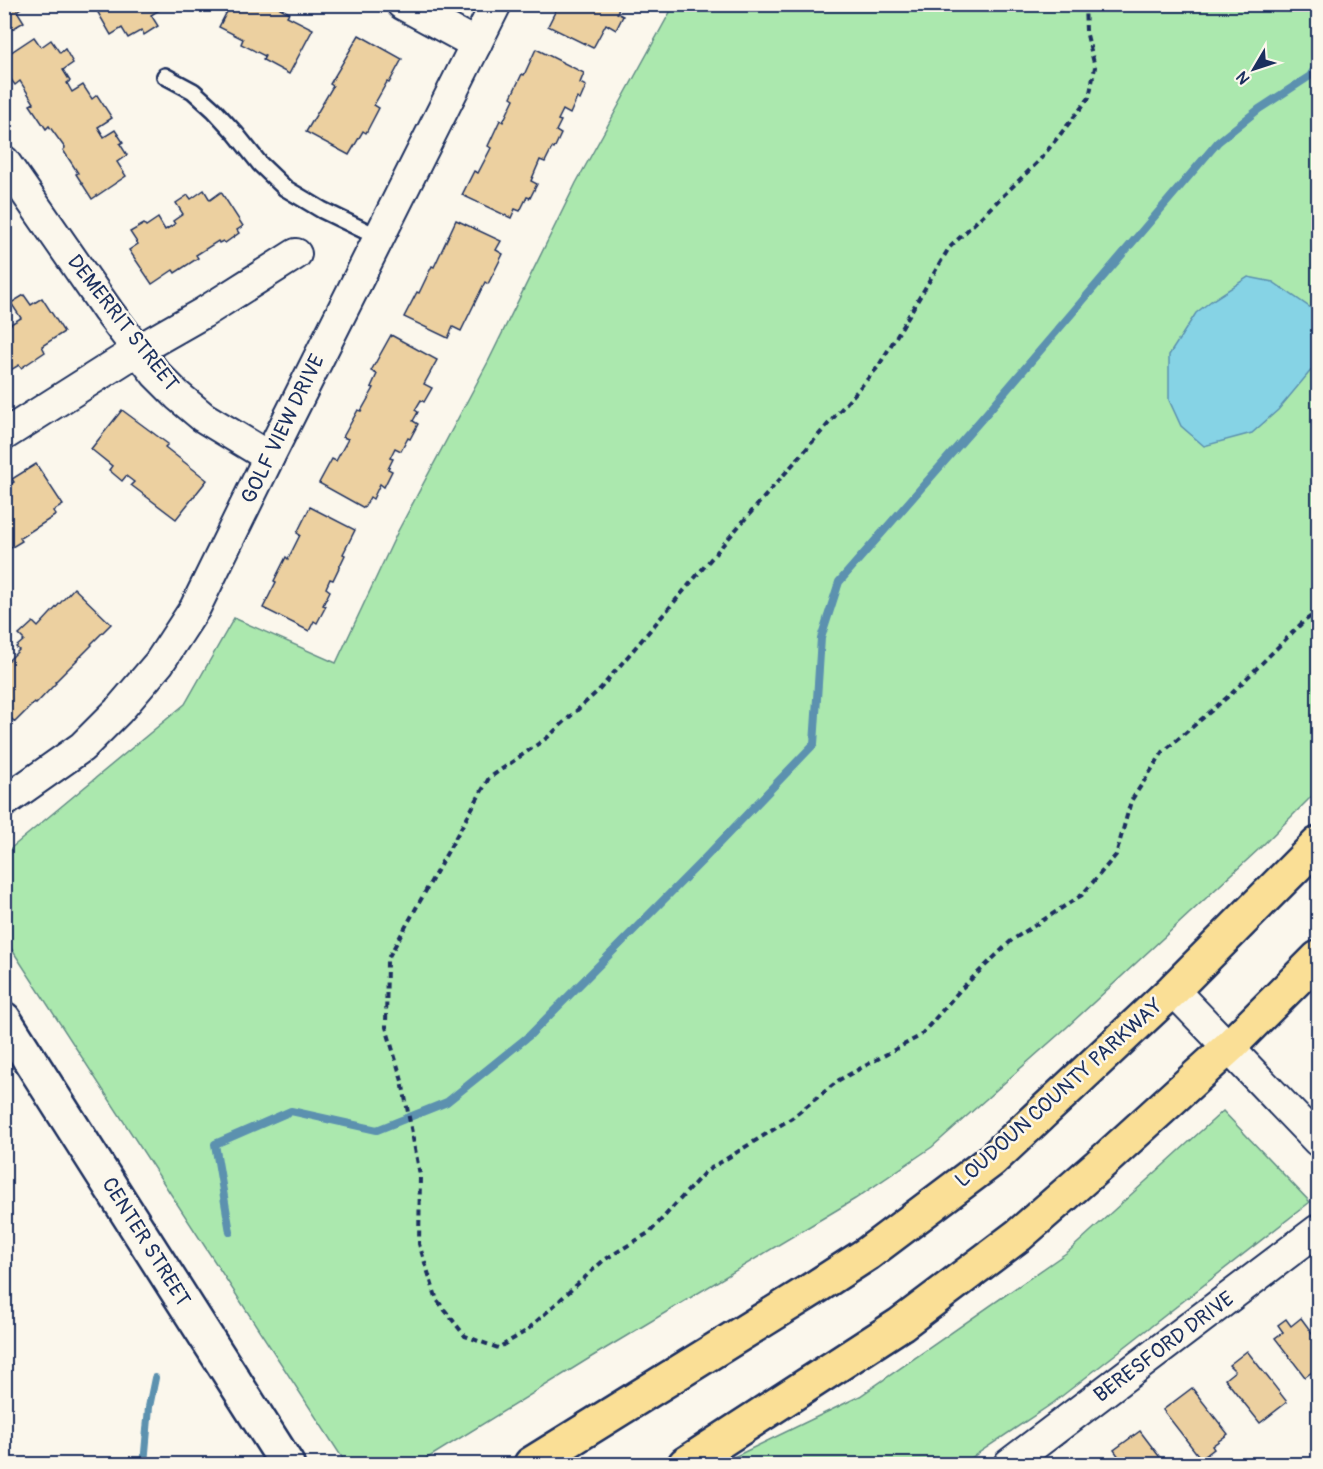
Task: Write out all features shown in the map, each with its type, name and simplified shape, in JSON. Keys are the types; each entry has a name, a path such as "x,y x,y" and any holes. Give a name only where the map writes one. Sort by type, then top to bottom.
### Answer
{"main road":[{"name":"LOUDOUN COUNTY PARKWAY","path":"531,1464 867,1254 992,1160 1173,990 1318,844"},
{"path":"685,1464 901,1324 1004,1247 1107,1158 1229,1047 1318,958"}],"street":[{"path":"402,4 476,44"},
{"name":"GOLF VIEW DRIVE","path":"4,802 82,747 118,711 159,663 195,608 496,4"},
{"name":"DEMERRIT STREET","path":"4,161 108,311 156,374 202,417 269,457"},
{"path":"4,435 296,254"},
{"path":"1173,990 1318,1141"},
{"name":"CENTER STREET","path":"4,1019 286,1464"},
{"name":"BERESFORD DRIVE","path":"1009,1464 1318,1230"}],"lane":[{"path":"165,76 194,92 214,110 260,164 285,188 322,210 378,237"}],"path":[{"path":"1085,4 1086,31 1095,67 1089,98 1039,161 949,248 878,367 600,689 549,737 489,778 387,960 387,1027 402,1081 420,1175 419,1244 437,1300 465,1336 498,1348 526,1331 604,1260 650,1232 705,1172 792,1118 839,1080 920,1036 961,989 1012,940 1082,895 1116,855 1131,801 1163,752 1231,694 1302,623 1318,611"}],"green space":[{"path":"674,5 1318,5 1318,790 1259,849 1066,1028 932,1147 855,1199 418,1464 357,1464 343,1459 5,939 5,853 185,704 234,618 336,663 398,531 488,362 576,183"},
{"path":"1223,1111 1310,1202 1053,1403 962,1464 722,1464 860,1396 1069,1251"}],"water":[{"path":"1248,277 1273,282 1318,313 1318,362 1278,410 1252,433 1204,446 1181,426 1169,400 1169,355 1196,313"}],"building":[{"path":"4,4 26,4 17,11 24,22 4,34"},
{"path":"93,4 161,4 159,6 161,9 151,15 158,26 144,35 142,30 128,38 122,28 111,35"},
{"path":"231,4 273,4 289,13 287,16 313,29 289,74 263,60 265,56 241,44 243,39 219,27"},
{"path":"559,4 621,4 617,13 623,16 616,30 606,24 593,48 548,26"},
{"path":"359,35 402,59 374,105 379,108 366,133 363,131 349,155 306,132 333,86 330,84"},
{"path":"34,37 41,47 51,40 60,53 65,49 73,63 63,70 70,81 67,83 72,92 83,85 92,99 97,95 112,118 98,127 104,137 115,130 123,142 120,144 127,155 117,162 126,176 92,199 63,150 65,148 49,126 46,129 30,105 34,103 20,81 15,85 4,70 4,57"},
{"path":"536,49 584,73 580,83 586,86 580,100 577,98 570,114 563,110 556,131 561,134 554,149 552,148 545,162 540,160 531,181 537,184 530,198 527,197 520,211 515,209 511,218 462,195 474,171 478,173 491,148 488,146 500,120 503,122 514,99 511,97"},
{"path":"204,190 210,200 221,192 243,226 237,230 239,233 225,243 218,241 196,255 198,258 175,273 173,270 152,284 129,250 138,244 130,232 158,218 165,230 175,224 173,221 183,214 176,203 188,195 191,199"},
{"path":"456,220 501,241 496,250 503,254 488,284 485,282 461,331 453,327 448,338 404,317 432,266 434,267"},
{"path":"24,295 31,305 42,298 64,332 42,346 45,352 21,368 19,365 4,374 4,328 21,318 11,303"},
{"path":"391,335 437,360 424,384 432,388 424,402 421,400 415,410 418,412 413,421 418,424 401,451 395,448 388,469 392,471 384,487 380,484 373,499 370,497 364,508 319,483 332,459 336,461 348,439 343,437 374,388 371,387 377,374 371,371"},
{"path":"122,410 168,444 165,447 207,480 176,519 131,485 134,482 126,476 122,481 109,470 112,466 91,449"},
{"path":"36,464 63,505 53,511 56,515 20,538 22,541 4,552 4,488 14,482 12,479"},
{"path":"310,507 355,530 333,580 330,579 326,588 330,591 323,605 326,606 317,623 314,621 309,631 263,608 286,557 288,559 300,535 297,533"},
{"path":"74,588 111,624 36,704 34,703 15,722 4,712 4,665 19,650 16,647 24,640 19,635 33,622 38,627"},
{"path":"1301,1318 1318,1341 1318,1368 1305,1377 1275,1338 1283,1332 1278,1325 1286,1319 1291,1326"},
{"path":"1247,1351 1287,1402 1260,1423 1225,1379 1235,1371 1229,1365"},
{"path":"1192,1388 1228,1434 1212,1446 1214,1449 1201,1459 1163,1410"},
{"path":"1140,1431 1165,1464 1124,1464 1114,1450"}],"waterway":[{"path":"230,1232 215,1144 291,1111 377,1130 447,1102 530,1035 814,744 821,638 839,582 1218,142 1259,109 1310,76 1318,64"},
{"path":"144,1464 149,1407 155,1378"}]}
